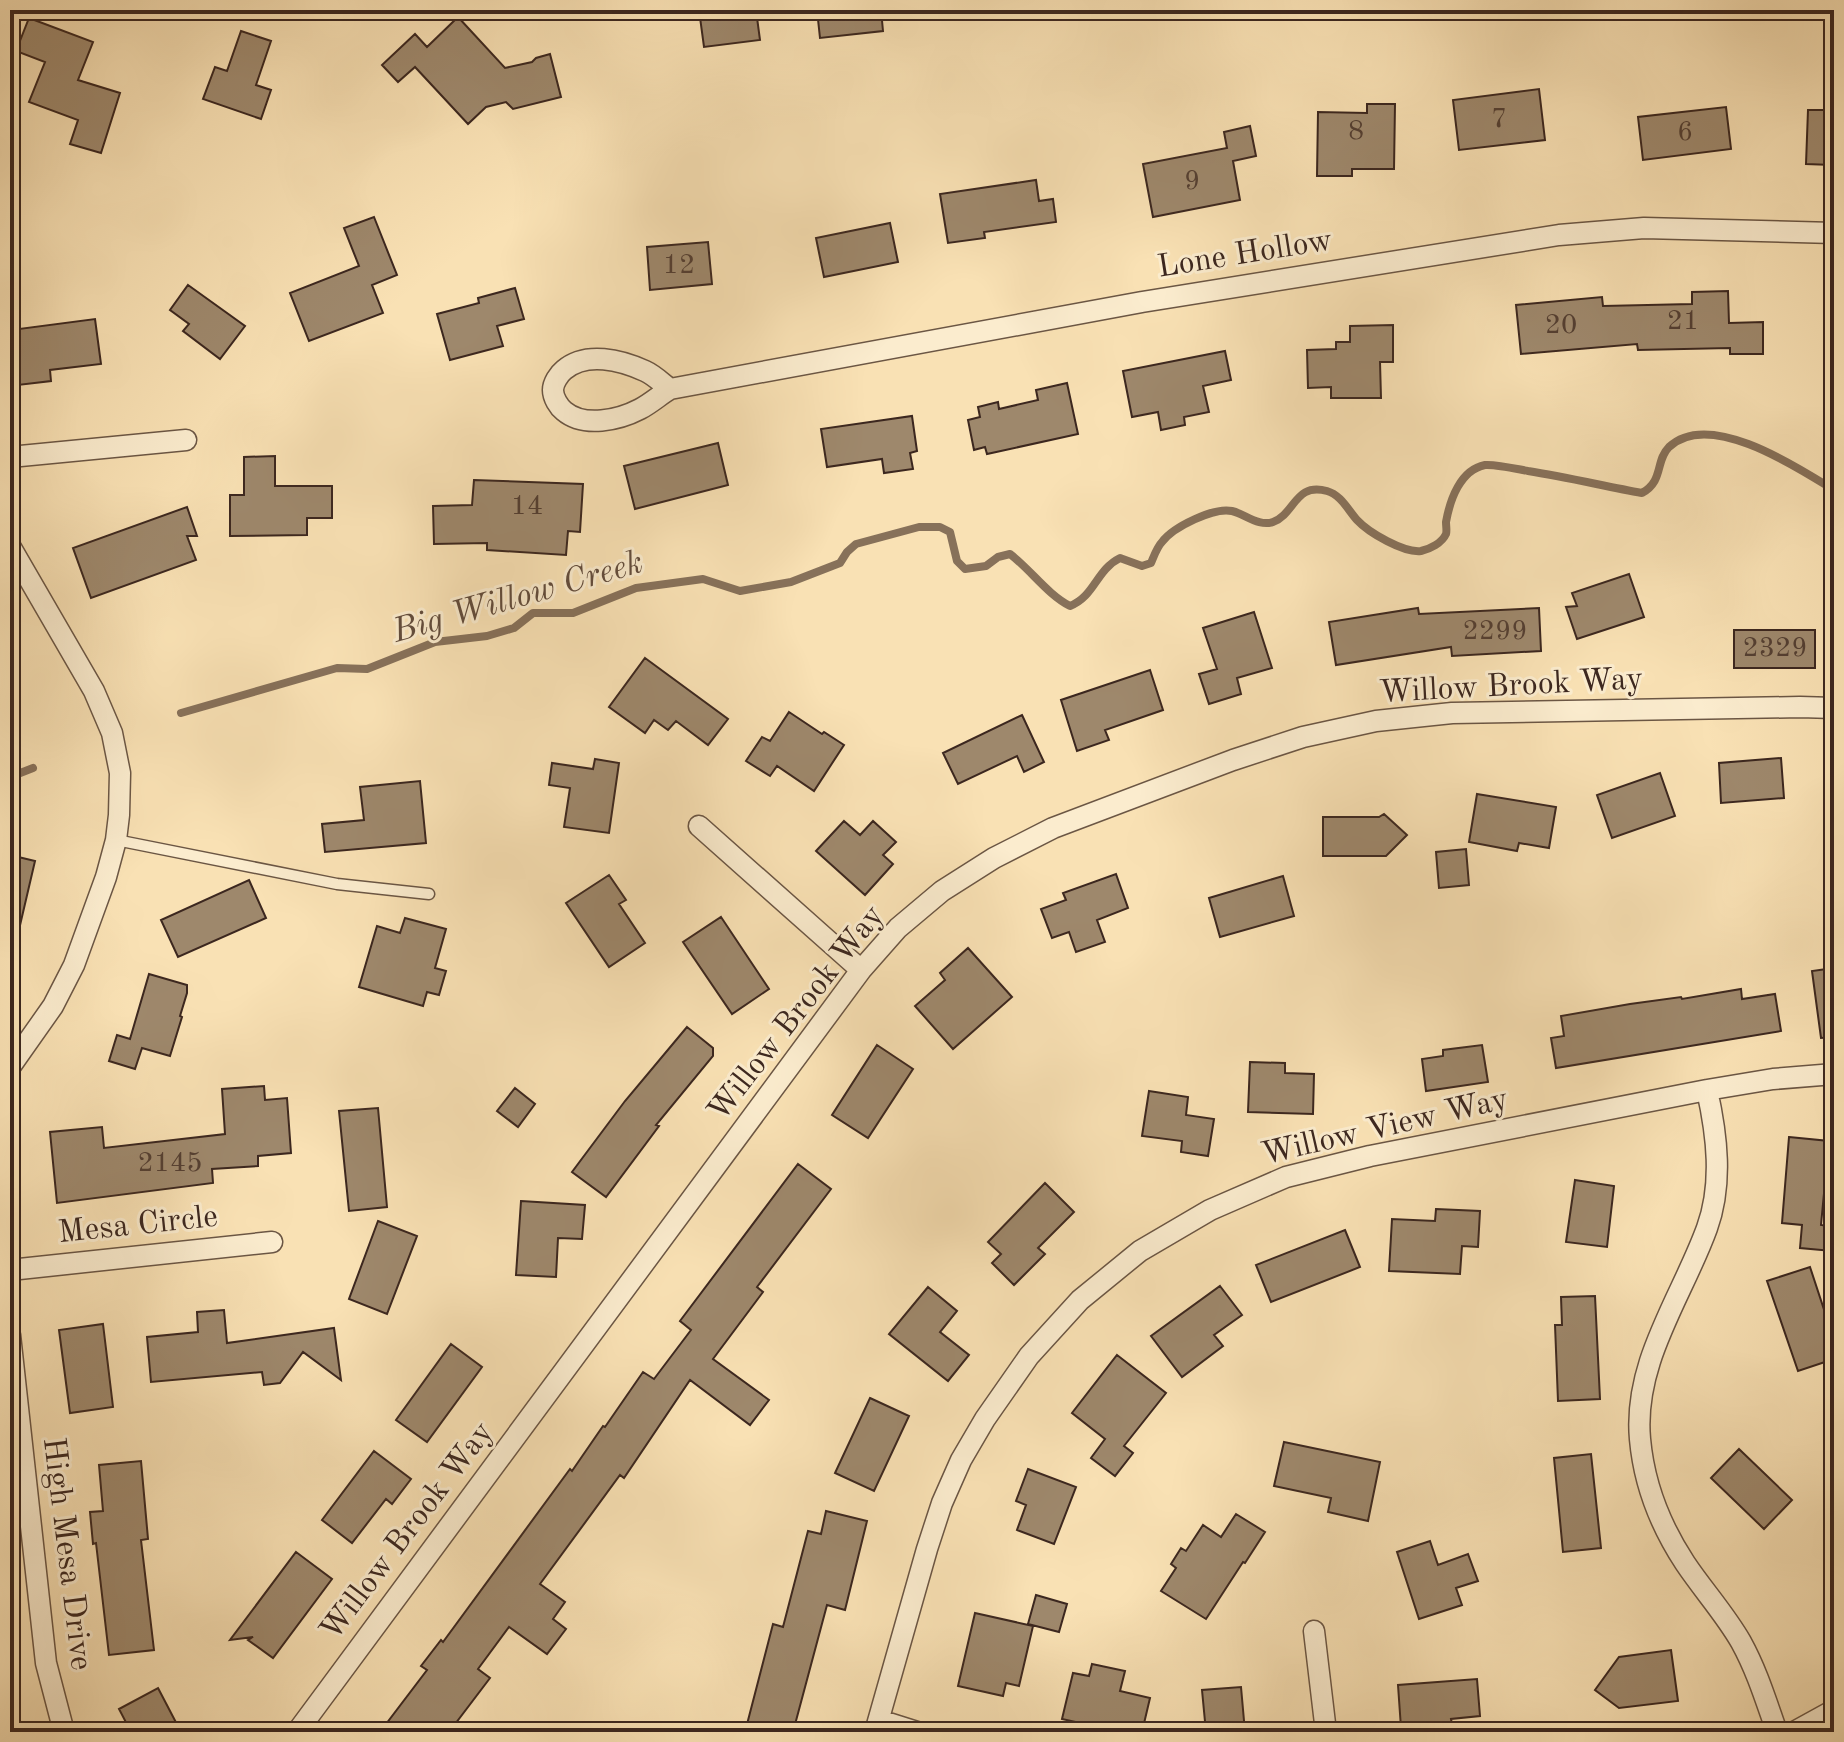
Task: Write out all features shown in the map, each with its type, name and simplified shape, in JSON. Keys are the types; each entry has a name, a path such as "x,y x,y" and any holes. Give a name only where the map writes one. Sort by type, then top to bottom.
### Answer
{"street":[{"name":"Lone Hollow","path":"670,389 647,372 619,361 594,358 570,364 558,375 553,390 558,406 568,415 598,421 620,418 641,409 670,389 1142,302 1559,235 1644,228 1834,233"},
{"path":"10,457 186,440"},
{"path":"10,546 94,691 112,733 120,773 116,840 74,965 53,1006 10,1067"},
{"name":"Willow Brook Way","path":"297,1732 861,970 898,928 942,891 994,858 1053,828 1233,760 1303,737 1376,721 1452,713 1834,708"},
{"path":"699,826 861,970"},
{"name":"Willow View Way","path":"877,1726 927,1549 942,1503 961,1460 1029,1356 1080,1300 1140,1251 1210,1210 1286,1177 1370,1156 1707,1090 1773,1079 1834,1074"},
{"path":"1707,1090 1717,1155 1715,1190 1708,1226 1651,1354 1641,1393 1640,1437 1647,1482 1662,1524 1685,1563 1740,1641 1759,1679 1777,1732"},
{"name":"Mesa Circle","path":"10,1270 272,1242"},
{"name":"High Mesa Drive","path":"10,1335 46,1663 64,1732"},
{"path":"1314,1631 1326,1732"},
{"path":"1794,1732 1834,1710"},
{"path":"877,1726 917,1732"}],"lane":[{"path":"116,840 337,884 429,894"}],"building":[{"path":"699,10 756,10 760,40 704,47"},
{"path":"817,10 881,10 883,31 820,38"},
{"path":"458,17 505,68 550,54 561,97 513,109 506,102 486,107 468,124 415,67 398,82 382,65 415,34 427,47"},
{"path":"29,18 93,42 78,80 120,93 101,153 70,144 78,120 29,102 45,62 16,51"},
{"path":"241,31 271,41 256,85 271,90 261,119 203,99 215,67 227,71"},
{"path":"1539,89 1545,140 1459,150 1453,100"},
{"path":"1367,104 1395,104 1394,169 1352,169 1352,176 1317,176 1318,112 1367,113"},
{"path":"1726,107 1731,149 1643,160 1638,117"},
{"path":"1808,110 1834,110 1832,165 1806,164"},
{"path":"1250,126 1256,156 1233,161 1240,200 1153,217 1143,164 1227,148 1224,132"},
{"path":"1036,180 1039,201 1053,199 1056,222 984,232 985,238 948,243 940,194"},
{"path":"374,217 397,275 372,285 383,313 309,341 290,293 359,266 344,228"},
{"path":"890,223 898,262 824,277 816,238"},
{"path":"708,242 712,284 650,290 647,247"},
{"path":"188,285 245,326 220,359 183,331 189,324 170,310"},
{"path":"515,288 524,319 497,326 503,346 450,360 437,314 479,303 478,298"},
{"path":"1728,291 1729,323 1763,322 1763,354 1730,354 1730,348 1638,350 1637,344 1521,354 1516,305 1602,297 1603,306 1692,304 1692,292"},
{"path":"95,319 101,364 50,370 51,381 18,385 11,330"},
{"path":"1393,325 1393,362 1380,362 1381,398 1331,398 1331,387 1308,388 1307,350 1336,349 1336,342 1350,342 1350,326"},
{"path":"1225,351 1231,380 1203,386 1209,412 1184,417 1185,425 1161,430 1158,412 1132,417 1123,371"},
{"path":"1067,383 1078,434 987,454 985,447 974,450 968,420 980,417 978,407 998,402 999,409 1038,400 1036,390"},
{"path":"912,416 917,451 910,453 913,469 884,473 882,459 827,467 821,429"},
{"path":"718,443 728,485 635,509 624,466"},
{"path":"275,456 275,486 332,486 332,518 307,518 307,535 230,536 230,495 244,495 244,457"},
{"path":"474,480 583,484 580,532 568,531 566,555 487,550 487,543 434,544 433,506 472,505"},
{"path":"187,507 197,536 187,536 196,560 91,598 73,548"},
{"path":"1629,574 1644,617 1577,639 1566,607 1577,606 1572,593"},
{"path":"1418,608 1419,614 1539,608 1541,651 1452,656 1451,647 1336,665 1329,622"},
{"path":"1254,612 1272,668 1237,678 1241,694 1209,704 1199,674 1217,669 1203,628"},
{"path":"1734,630 1815,630 1815,668 1734,668"},
{"path":"645,658 728,719 708,745 676,721 668,730 654,720 645,733 609,707"},
{"path":"1150,670 1163,710 1105,730 1109,740 1077,751 1061,700"},
{"path":"789,712 844,745 814,791 777,766 770,776 746,761 762,737 770,741"},
{"path":"1022,715 1044,762 1024,772 1017,756 958,784 943,753"},
{"path":"1781,758 1784,798 1721,803 1719,763"},
{"path":"595,759 619,763 609,833 564,827 570,788 549,785 552,763 593,769"},
{"path":"1660,773 1675,816 1612,838 1597,795"},
{"path":"420,781 426,843 325,852 322,824 364,820 360,787"},
{"path":"1477,794 1556,807 1549,848 1519,843 1517,851 1469,842"},
{"path":"1384,814 1407,835 1386,856 1323,856 1323,817 1379,817"},
{"path":"844,821 860,835 873,821 896,842 883,855 893,864 865,895 816,851"},
{"path":"1466,849 1469,885 1439,888 1436,852"},
{"path":"10,855 35,861 18,934 10,933"},
{"path":"1116,874 1128,908 1097,920 1105,942 1076,952 1069,932 1052,938 1041,909 1066,900 1063,893"},
{"path":"609,875 626,900 619,904 645,943 609,967 566,903"},
{"path":"1283,876 1294,916 1220,937 1209,898"},
{"path":"249,880 266,918 178,957 161,920"},
{"path":"721,917 769,989 732,1014 683,942"},
{"path":"405,918 446,929 435,968 446,971 439,995 427,992 423,1006 359,987 377,926 400,933"},
{"path":"968,948 1012,997 953,1049 915,1006 945,980 940,973"},
{"path":"1834,968 1834,1037 1821,1038 1812,971"},
{"path":"149,974 187,985 187,993 170,1056 142,1048 135,1069 109,1061 117,1035 130,1039"},
{"path":"1741,989 1742,999 1775,994 1781,1031 1556,1068 1551,1038 1564,1036 1561,1016"},
{"path":"687,1027 713,1048 713,1056 656,1125 659,1126 606,1197 572,1172 625,1101"},
{"path":"877,1045 913,1069 868,1138 832,1115"},
{"path":"1482,1045 1488,1082 1426,1091 1422,1059 1443,1056 1443,1050"},
{"path":"1250,1062 1285,1063 1285,1073 1314,1074 1313,1114 1248,1112"},
{"path":"264,1086 265,1100 287,1098 291,1153 258,1156 258,1166 212,1169 213,1183 57,1203 50,1132 102,1127 104,1148 225,1134 222,1089"},
{"path":"515,1088 535,1104 518,1127 497,1111"},
{"path":"1149,1091 1188,1097 1186,1115 1214,1119 1208,1156 1181,1152 1182,1141 1142,1136"},
{"path":"378,1108 387,1207 349,1211 339,1111"},
{"path":"1789,1137 1829,1141 1821,1225 1834,1227 1832,1251 1800,1248 1802,1225 1782,1223"},
{"path":"798,1164 831,1189 757,1287 763,1292 713,1359 769,1400 750,1425 690,1380 624,1478 620,1475 540,1584 565,1602 553,1619 566,1629 547,1654 509,1627 478,1669 490,1678 449,1732 380,1732 427,1670 421,1666 441,1640 443,1642 643,1372 654,1379 691,1330 680,1321"},
{"path":"1575,1180 1614,1186 1607,1247 1566,1242"},
{"path":"1045,1183 1074,1212 1038,1248 1045,1254 1014,1285 992,1263 1001,1254 988,1242"},
{"path":"521,1201 585,1205 582,1239 558,1238 556,1277 516,1275"},
{"path":"1436,1209 1480,1211 1478,1247 1462,1246 1460,1274 1389,1271 1392,1219 1435,1221"},
{"path":"378,1221 417,1236 387,1314 349,1299"},
{"path":"1345,1230 1360,1267 1271,1302 1256,1265"},
{"path":"1810,1267 1834,1340 1834,1359 1798,1371 1767,1281"},
{"path":"1220,1286 1242,1315 1214,1335 1223,1346 1182,1377 1151,1336"},
{"path":"928,1287 957,1311 940,1332 969,1355 948,1381 889,1334"},
{"path":"1595,1296 1600,1399 1558,1401 1555,1325 1562,1325 1561,1297"},
{"path":"224,1310 227,1343 334,1328 341,1380 303,1352 280,1383 264,1385 262,1372 151,1382 147,1337 198,1332 197,1312"},
{"path":"103,1324 113,1407 70,1413 59,1330"},
{"path":"451,1344 482,1367 427,1442 396,1420"},
{"path":"1117,1355 1166,1393 1124,1446 1133,1453 1115,1476 1091,1458 1105,1439 1072,1413"},
{"path":"870,1398 909,1416 874,1491 835,1473"},
{"path":"1284,1442 1380,1462 1368,1521 1328,1512 1331,1498 1274,1486"},
{"path":"1739,1449 1792,1500 1764,1529 1711,1478"},
{"path":"374,1451 411,1479 392,1504 386,1499 352,1543 322,1520"},
{"path":"1591,1454 1601,1548 1563,1552 1554,1458"},
{"path":"141,1461 148,1539 141,1540 154,1650 109,1655 90,1512 103,1511 99,1465"},
{"path":"1028,1469 1076,1487 1054,1544 1017,1530 1026,1505 1016,1501"},
{"path":"826,1511 867,1521 845,1610 827,1605 793,1732 745,1732 773,1624 783,1627 808,1531 821,1534"},
{"path":"1236,1514 1265,1532 1206,1619 1161,1591 1176,1568 1171,1564 1181,1548 1186,1551 1203,1525 1221,1537"},
{"path":"1430,1541 1438,1565 1468,1554 1478,1581 1456,1588 1462,1605 1419,1619 1397,1552"},
{"path":"296,1552 332,1579 273,1658 248,1640 253,1637 230,1640"},
{"path":"1036,1595 1067,1604 1059,1632 1028,1624"},
{"path":"975,1613 1033,1626 1019,1686 1006,1683 1003,1696 958,1686"},
{"path":"1671,1650 1678,1701 1619,1708 1595,1690 1619,1657"},
{"path":"1092,1664 1125,1671 1120,1691 1150,1698 1142,1732 1121,1732 1062,1719 1073,1673 1089,1676"},
{"path":"1477,1679 1480,1716 1451,1719 1452,1724 1401,1728 1398,1685"},
{"path":"1241,1687 1245,1732 1206,1732 1202,1690"},
{"path":"158,1688 181,1732 131,1732 119,1709"}],"waterway":[{"name":"Big Willow Creek","path":"181,713 337,668 367,669 435,642 487,636 514,628 533,613 573,613 636,588 703,579 740,591 791,582 840,563 856,544 919,527 940,527 950,532 957,561 965,569 986,566 998,557 1010,554 1070,606 1085,596 1106,569 1120,558 1142,566 1151,563 1167,536 1194,519 1215,512 1232,511 1263,523 1273,522 1302,495 1316,489 1336,496 1362,525 1378,536 1414,551 1428,549 1444,537 1448,513 1458,487 1469,473 1485,465 1642,493 1654,483 1669,447 1686,437 1706,434 1729,438 1776,456 1834,490"},
{"name":"Big Willow Creek","path":"10,777 33,768"}]}
